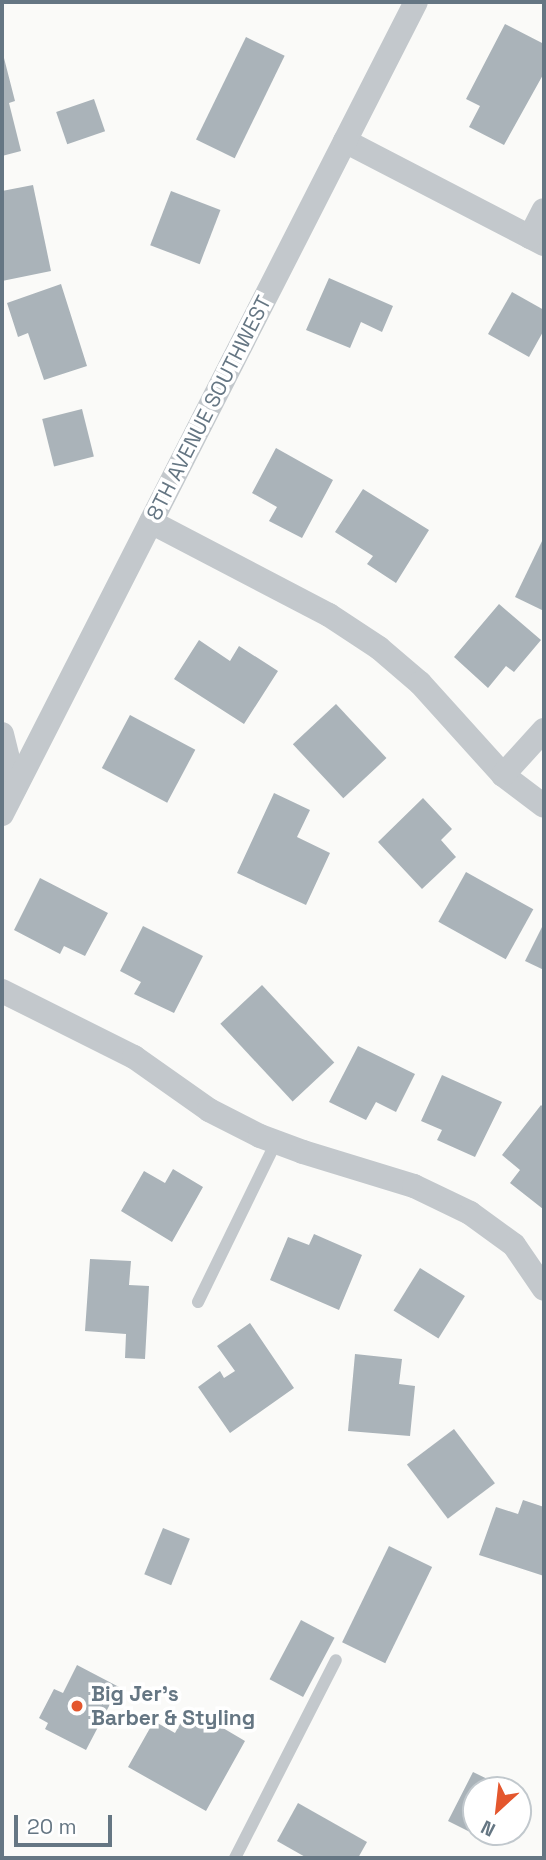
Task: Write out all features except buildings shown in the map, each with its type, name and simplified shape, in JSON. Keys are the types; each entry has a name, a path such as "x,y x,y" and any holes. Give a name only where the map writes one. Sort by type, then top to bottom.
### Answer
{"street":[{"name":"8TH AVENUE SOUTHWEST","path":"2,814 416,2"},
{"path":"345,141 537,240 544,210"},
{"path":"151,522 329,615 379,648 420,683 503,775 544,806"},
{"path":"503,775 544,730"},
{"path":"2,734 15,787"},
{"path":"2,991 134,1057 209,1110 276,1142 414,1186 470,1213 514,1245 544,1289"}],"lane":[{"path":"198,1302 276,1142"},
{"path":"235,1858 336,1660"}],"place":[{"name":"Big Jer's Barber & Styling","path":"77,1706"}]}
